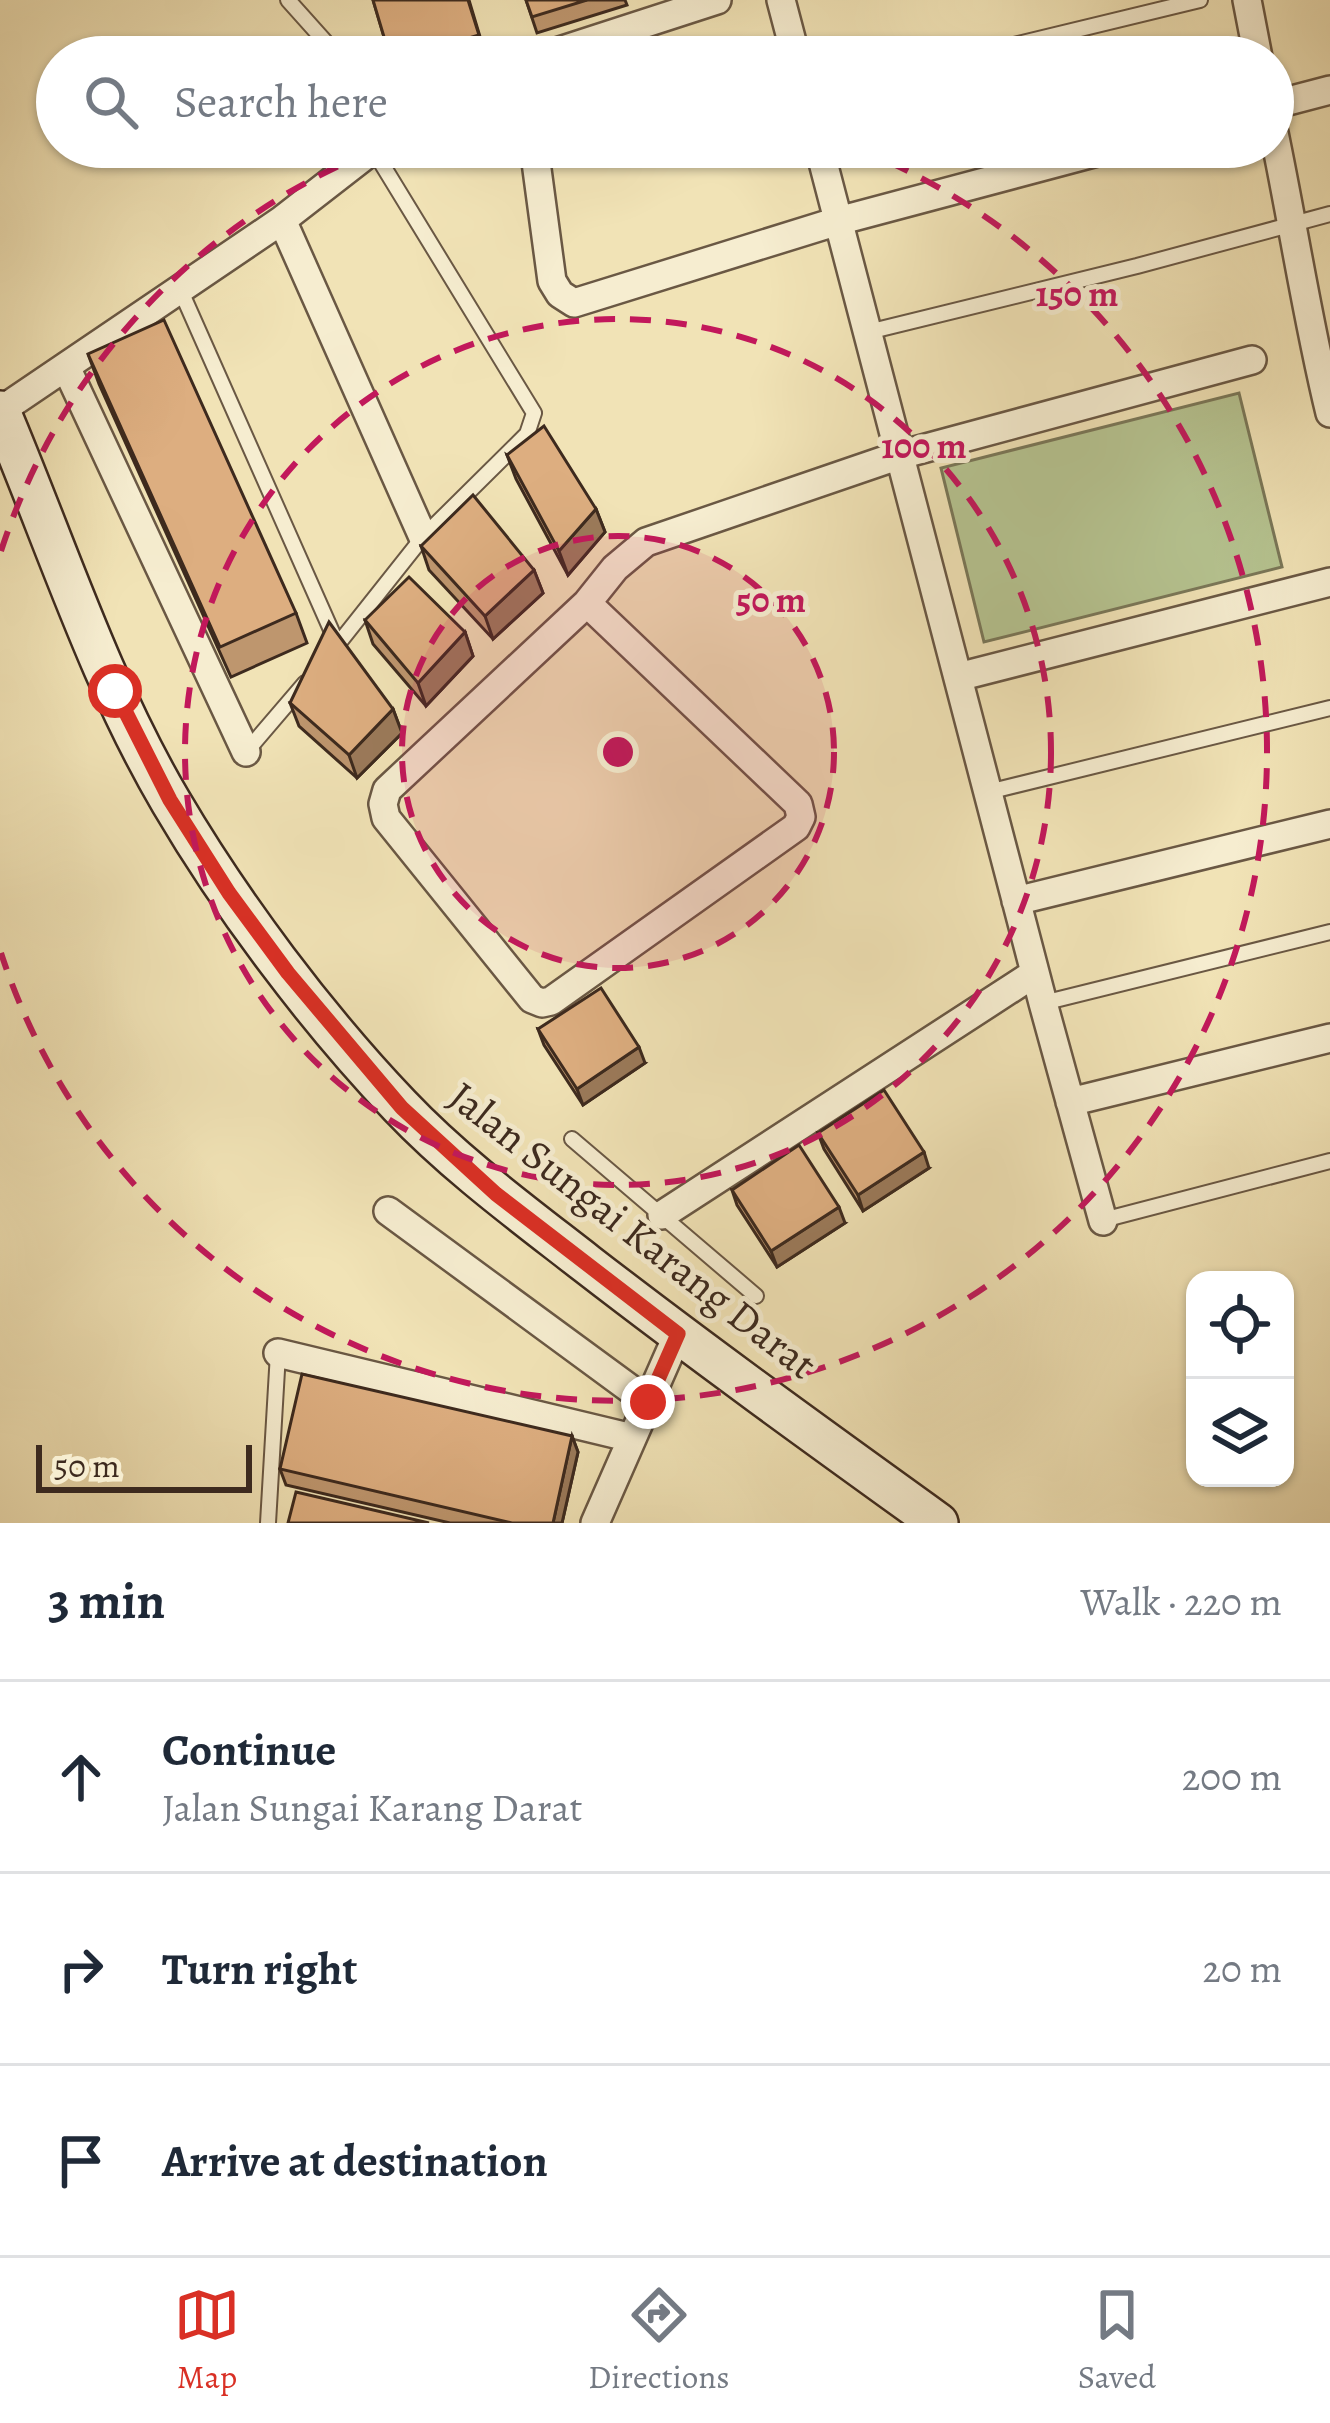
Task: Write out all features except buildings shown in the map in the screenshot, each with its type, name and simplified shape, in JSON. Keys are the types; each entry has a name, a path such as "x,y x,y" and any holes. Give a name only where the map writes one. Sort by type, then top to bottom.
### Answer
{"street":[{"path":"606,36 717,0"},
{"path":"781,0 790,36"},
{"path":"1246,0 1254,36"},
{"path":"1294,99 1330,90"},
{"path":"0,411 282,220 350,168"},
{"path":"537,168 552,281 574,303 838,221 1037,168"},
{"path":"824,168 1102,1220"},
{"path":"1281,168 1321,336 1330,412"},
{"path":"282,220 423,537"},
{"path":"586,603 798,804 801,817 796,827 542,1003 532,999 386,818 383,804 387,790 586,603 615,568 646,542 900,455 1252,360"},
{"path":"66,367 246,752"},
{"name":"Jalan Sungai Karang Darat","path":"0,411 115,691 170,800 229,893 288,973 402,1108 496,1194 678,1334 938,1523"},
{"path":"958,676 1330,582"},
{"path":"1016,901 1330,824"},
{"path":"662,1215 1035,974"},
{"path":"1070,1102 1330,1038"},
{"path":"388,1211 648,1402"},
{"path":"595,1523 678,1334"},
{"path":"278,1353 632,1438"}],"lane":[{"path":"288,0 320,36"},
{"path":"1051,36 1200,0"},
{"path":"246,752 423,537 527,434 533,413 386,168"},
{"path":"868,332 1330,214"},
{"path":"180,290 338,645"},
{"path":"988,792 1330,708"},
{"path":"1043,1003 1330,932"},
{"path":"572,1139 756,1296"},
{"path":"1102,1220 1330,1162"},
{"path":"268,1523 278,1353"},
{"path":"270,1493 292,1498"}],"green space":[{"path":"1239,393 1282,567 984,642 941,468"}],"route":[{"path":"115,691 170,800 229,893 288,973 402,1108 496,1194 678,1334 648,1402"}]}
